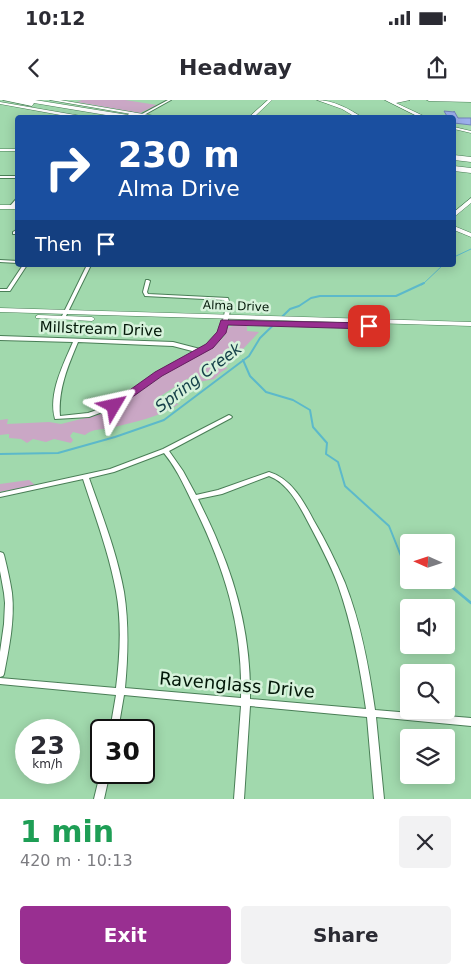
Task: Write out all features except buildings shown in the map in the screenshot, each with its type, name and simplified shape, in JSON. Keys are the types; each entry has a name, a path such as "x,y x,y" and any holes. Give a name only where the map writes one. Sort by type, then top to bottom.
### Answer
{"highway":[{"path":"6,100 132,115"},
{"path":"25,100 119,115"},
{"path":"51,104 89,115"},
{"path":"51,104 103,115"},
{"path":"456,163 471,166"}],"main road":[{"path":"46,100 148,115"},
{"path":"253,115 270,100"},
{"path":"319,100 341,106 357,115"},
{"path":"327,100 363,115"},
{"path":"390,101 408,100"},
{"path":"429,100 471,101"},
{"path":"390,101 420,115"},
{"path":"0,103 72,115"},
{"path":"51,104 76,104"},
{"path":"456,128 471,131"},
{"path":"0,150 15,150"},
{"path":"456,163 471,166"},
{"path":"456,218 469,207 471,200"},
{"path":"0,207 14,207"},
{"path":"456,214 469,207"},
{"path":"456,230 471,235"},
{"path":"456,230 471,240"},
{"name":"Alma Drive","path":"0,310 65,315 292,322 471,324"},
{"name":"Alma Drive","path":"0,316 65,315"},
{"name":"Alma Drive","path":"351,323 471,330"}],"street":[{"path":"143,114 170,100"},
{"path":"0,177 15,177"},
{"path":"0,261 15,262"},
{"path":"0,290 8,290 24,267"},
{"path":"65,315 88,267"},
{"path":"76,340 58,387 56,401 57,418 89,415 114,406 158,374 216,340 221,333 225,320 228,303 226,299 147,295 145,292 148,281"},
{"name":"Millstream Drive","path":"0,339 173,344 200,351"},
{"path":"0,496 86,478 112,470 165,450 229,418"},
{"path":"165,450 178,467 194,498 222,558 233,593 245,662 245,703 239,799"},
{"path":"194,498 220,492 268,474 275,475 283,481 303,508 339,576 355,624 364,661 372,713 379,799"},
{"path":"86,478 117,574 122,607 125,656 122,692 116,719"},
{"path":"0,555 8,593 8,618 0,674"},
{"name":"Ravenglass Drive","path":"0,681 471,722"},
{"path":"99,799 102,784"}],"shaded area":[{"path":"82,100 125,100 157,105 140,113 77,102"},
{"path":"247,326 247,331 259,332 243,349 235,345 230,347 226,353 230,363 225,367 228,368 214,379 199,382 195,378 187,379 159,397 164,401 179,404 172,409 146,419 95,430 85,435 73,432 70,436 73,440 71,443 54,439 46,442 33,439 27,443 21,439 9,438 9,434 0,435 0,420 8,419 7,424 49,422 61,424 109,412 167,373 212,348 224,337 228,328"},
{"path":"29,480 35,485 0,492 0,484"}],"waterway":[{"name":"Spring Creek","path":"456,256 471,249"},
{"name":"Spring Creek","path":"422,285 441,267"},
{"name":"Spring Creek","path":"243,360 249,356 260,338 290,309 299,306 311,298 320,296 396,296 424,283"},
{"name":"Spring Creek","path":"0,454 58,453 115,437 164,420 243,360"},
{"path":"243,360 250,376 266,392 293,400 310,410 313,427 327,443 326,454 338,462 345,486 389,526 400,554"},
{"path":"454,589 471,603"}],"route":[{"path":"114,406 158,374 210,346 221,333 224,322 369,326"}]}
